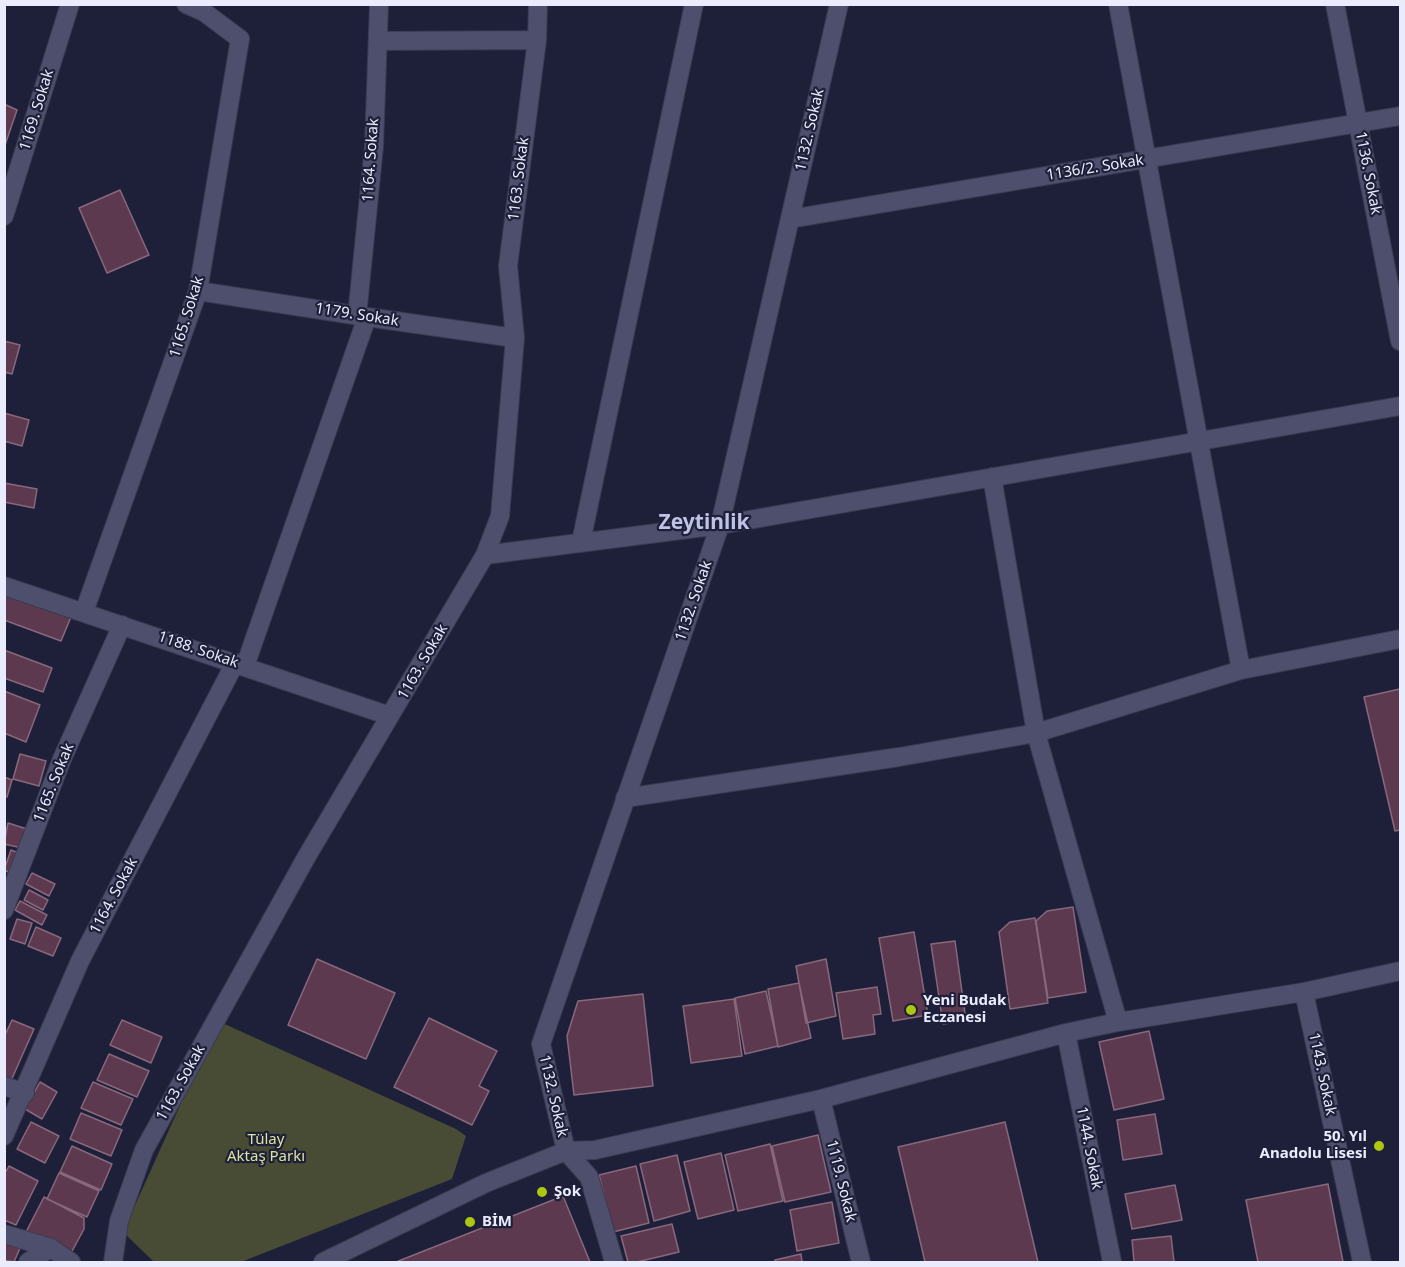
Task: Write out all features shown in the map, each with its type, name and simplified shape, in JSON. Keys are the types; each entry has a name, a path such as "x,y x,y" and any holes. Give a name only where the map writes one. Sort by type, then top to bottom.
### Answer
{"street":[{"name":"1169. Sokak","path":"4,216 70,4"},
{"name":"1165. Sokak","path":"84,612 198,291 240,39 204,12 186,4"},
{"name":"1164. Sokak","path":"4,1136 25,1093 80,961 240,664 362,317 374,146 380,4"},
{"name":"1163. Sokak","path":"113,1263 118,1221 144,1150 307,856 485,555 500,516 515,338 508,266 537,40 538,4"},
{"path":"581,542 694,4"},
{"name":"1132. Sokak","path":"566,1151 541,1044 720,525 839,4"},
{"path":"1118,4 1148,159 1197,442 1241,670"},
{"name":"1136. Sokak","path":"1335,4 1401,341"},
{"path":"378,41 537,40"},
{"name":"1136/2. Sokak","path":"790,219 1401,116"},
{"name":"1179. Sokak","path":"198,291 515,338"},
{"path":"485,555 720,525 1401,406"},
{"path":"992,477 1036,733 1118,1022"},
{"name":"1188. Sokak","path":"4,586 240,664 390,717"},
{"name":"1165. Sokak","path":"4,910 62,759 122,625"},
{"path":"626,798 1036,733 1241,670 1401,639"},
{"path":"322,1263 486,1183 566,1151 595,1150 821,1099 1118,1022 1304,992 1401,970"},
{"name":"1143. Sokak","path":"1304,992 1362,1263"},
{"name":"1144. Sokak","path":"1066,1034 1112,1263"},
{"path":"4,1086 25,1093"},
{"name":"1119. Sokak","path":"821,1099 861,1263"},
{"path":"566,1151 589,1177 615,1263"},
{"path":"4,1234 51,1248 71,1263"},
{"path":"28,1263 51,1248"}],"green space":[{"name":"Tülay Aktaş Parkı","path":"218,1021 456,1129 466,1136 452,1179 241,1262 154,1262 123,1232"}],"building":[{"path":"4,104 17,110 4,148"},
{"path":"120,190 149,255 107,273 79,208"},
{"path":"4,341 20,345 12,374 4,372"},
{"path":"4,413 29,420 22,446 4,441"},
{"path":"4,483 37,489 34,508 4,502"},
{"path":"4,595 71,617 61,641 4,620"},
{"path":"4,650 52,668 43,692 4,678"},
{"path":"1400,689 1400,830 1395,831 1364,697"},
{"path":"4,691 40,705 26,742 4,733"},
{"path":"20,754 46,761 39,786 13,779"},
{"path":"4,777 12,780 7,797 4,796"},
{"path":"8,823 27,829 22,848 4,844"},
{"path":"11,850 21,854 13,874 4,870"},
{"path":"32,873 55,884 49,896 26,884"},
{"path":"29,890 48,900 43,910 24,900"},
{"path":"20,901 47,915 42,925 15,910"},
{"path":"1073,907 1086,992 1048,998 1036,921 1047,911"},
{"path":"1035,918 1048,1003 1010,1009 999,932 1010,922"},
{"path":"17,919 32,923 25,944 10,939"},
{"path":"36,927 61,938 53,956 28,946"},
{"path":"914,932 928,1015 893,1021 879,938"},
{"path":"955,941 966,1021 943,1024 931,944"},
{"path":"317,959 395,993 366,1059 288,1025"},
{"path":"826,959 836,1016 806,1023 796,966"},
{"path":"799,983 811,1038 778,1047 768,989"},
{"path":"877,987 881,1014 873,1015 875,1034 843,1039 836,993"},
{"path":"766,991 778,1046 745,1054 735,998"},
{"path":"643,994 653,1086 574,1095 567,1036 578,1001"},
{"path":"734,999 742,1056 691,1063 683,1006"},
{"path":"429,1018 497,1051 479,1086 489,1091 472,1125 394,1087"},
{"path":"12,1020 34,1029 10,1083 4,1081 4,1037"},
{"path":"122,1020 162,1037 151,1063 110,1045"},
{"path":"1149,1031 1164,1099 1114,1110 1099,1042"},
{"path":"109,1054 149,1071 137,1097 97,1080"},
{"path":"40,1082 57,1092 42,1119 25,1109"},
{"path":"93,1082 133,1099 121,1125 81,1108"},
{"path":"81,1113 122,1130 111,1156 70,1139"},
{"path":"1155,1114 1162,1154 1123,1160 1117,1120"},
{"path":"31,1122 59,1136 45,1163 17,1149"},
{"path":"1005,1122 1038,1262 925,1262 898,1147"},
{"path":"818,1135 831,1192 785,1202 772,1146"},
{"path":"770,1144 783,1201 738,1211 725,1155"},
{"path":"72,1146 112,1164 101,1190 60,1172"},
{"path":"721,1153 734,1210 698,1219 684,1162"},
{"path":"677,1155 690,1211 654,1221 640,1164"},
{"path":"9,1166 38,1181 16,1225 4,1220 4,1175"},
{"path":"636,1166 649,1223 613,1232 599,1175"},
{"path":"59,1173 99,1191 87,1217 47,1199"},
{"path":"1328,1184 1343,1262 1258,1262 1246,1200"},
{"path":"1175,1185 1182,1220 1132,1229 1125,1194"},
{"path":"563,1196 590,1262 396,1262"},
{"path":"44,1197 84,1218 84,1229 70,1255 26,1232"},
{"path":"832,1202 839,1243 797,1251 790,1210"},
{"path":"672,1224 679,1252 628,1262 621,1236"},
{"path":"1171,1236 1174,1262 1134,1262 1132,1240"},
{"path":"4,1239 21,1246 14,1262 4,1260"},
{"path":"801,1254 802,1262 775,1262 775,1260"}],"place":[{"name":"Yeni Budak Eczanesi","path":"911,1010"},
{"name":"50. Yıl Anadolu Lisesi","path":"1379,1146"},
{"name":"Şok","path":"542,1192"},
{"name":"BİM","path":"470,1222"}],"district":[{"name":"Zeytinlik","path":"704,523"}]}
